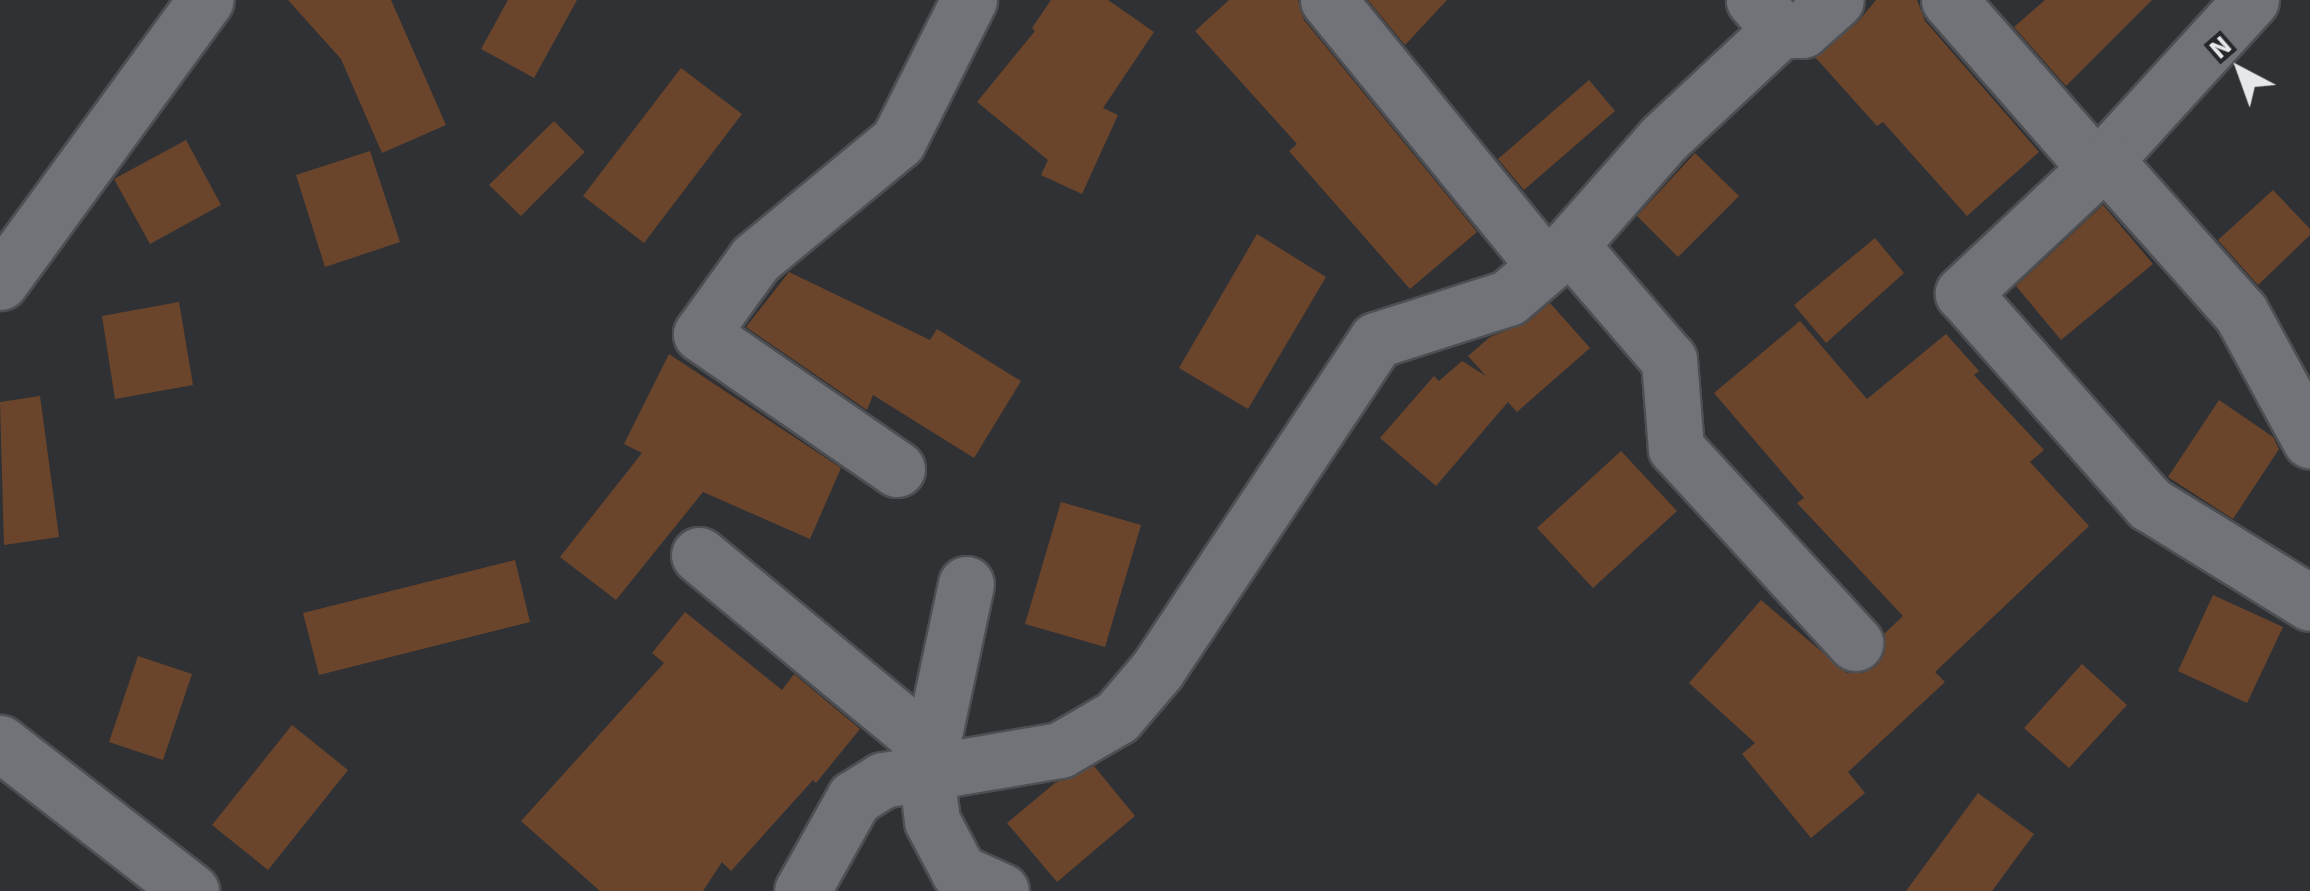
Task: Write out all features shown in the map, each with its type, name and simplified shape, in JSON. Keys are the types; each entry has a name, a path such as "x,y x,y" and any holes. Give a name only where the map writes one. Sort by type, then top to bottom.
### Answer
{"street":[{"path":"0,282 206,0"},
{"path":"898,469 700,334 754,259 898,141 968,0"},
{"path":"1328,0 1558,256 1668,360 1676,448 1854,643"},
{"path":"802,891 854,798 883,780 929,760 1060,750 1118,718 1158,670 1376,340 1508,298 1558,256 1767,15 1802,30 1836,0"},
{"path":"1949,0 2241,312 2310,440"},
{"path":"2251,0 2101,164 1964,293 2150,504 2310,602"},
{"path":"699,555 929,760"},
{"path":"966,584 929,760 932,821 959,872 1001,891"},
{"path":"0,743 191,891"}],"building":[{"path":"288,0 391,0 446,125 382,153 341,59"},
{"path":"508,0 577,0 534,78 481,49"},
{"path":"1051,0 1108,0 1154,32 1103,108 1118,115 1082,194 1041,175 1048,160 977,102 1035,31 1032,28"},
{"path":"1229,0 1298,0 1304,20 1477,232 1410,289 1289,151 1297,144 1195,31"},
{"path":"1368,0 1447,0 1405,45"},
{"path":"1876,0 1917,0 1925,21 2039,152 1967,216 1883,122 1877,126 1815,57 1857,23"},
{"path":"2045,0 2152,0 2066,86 2014,27"},
{"path":"681,68 742,114 644,243 583,196"},
{"path":"1589,80 1615,111 1524,190 1498,159"},
{"path":"554,121 585,152 521,216 489,185"},
{"path":"186,140 221,205 150,244 114,179"},
{"path":"370,151 400,242 325,267 296,175"},
{"path":"1695,153 1739,196 1678,257 1637,216"},
{"path":"2273,190 2310,229 2310,235 2258,285 2218,240"},
{"path":"2103,205 2153,264 2061,340 2016,286"},
{"path":"1257,234 1326,277 1248,409 1179,368"},
{"path":"1875,238 1904,273 1826,343 1794,305"},
{"path":"789,272 930,340 937,329 1021,381 974,458 873,395 867,410 746,327"},
{"path":"179,302 193,385 115,399 102,316"},
{"path":"1550,303 1590,348 1517,412 1508,402 1436,486 1380,438 1434,376 1439,381 1462,361 1486,376 1468,356 1490,337 1528,322"},
{"path":"1800,321 1867,399 1946,334 1979,371 1974,375 2044,450 2030,462 2089,526 1935,672 1945,682 1848,772 1865,793 1811,838 1742,754 1755,743 1689,683 1761,600 1847,673 1863,673 1877,665 1885,651 1884,634 1903,616 1797,503 1804,498 1714,393"},
{"path":"669,354 841,468 810,539 703,492 616,600 560,557 642,453 624,444"},
{"path":"40,396 59,537 4,545 0,402"},
{"path":"2219,400 2273,437 2279,449 2233,519 2168,477"},
{"path":"1621,451 1677,511 1593,588 1537,528"},
{"path":"1061,502 1141,525 1105,647 1025,624"},
{"path":"515,560 530,622 319,675 303,613"},
{"path":"2213,595 2283,627 2247,703 2178,671"},
{"path":"685,612 782,690 794,674 860,729 816,783 813,780 731,871 722,862 703,891 600,891 521,821 664,663 652,653"},
{"path":"138,656 192,674 163,760 109,742"},
{"path":"2082,664 2127,705 2069,768 2024,728"},
{"path":"292,725 348,770 268,870 212,825"},
{"path":"1094,766 1135,816 1057,882 1007,823 1055,783"},
{"path":"1978,793 2034,834 1992,891 1906,891"}]}
